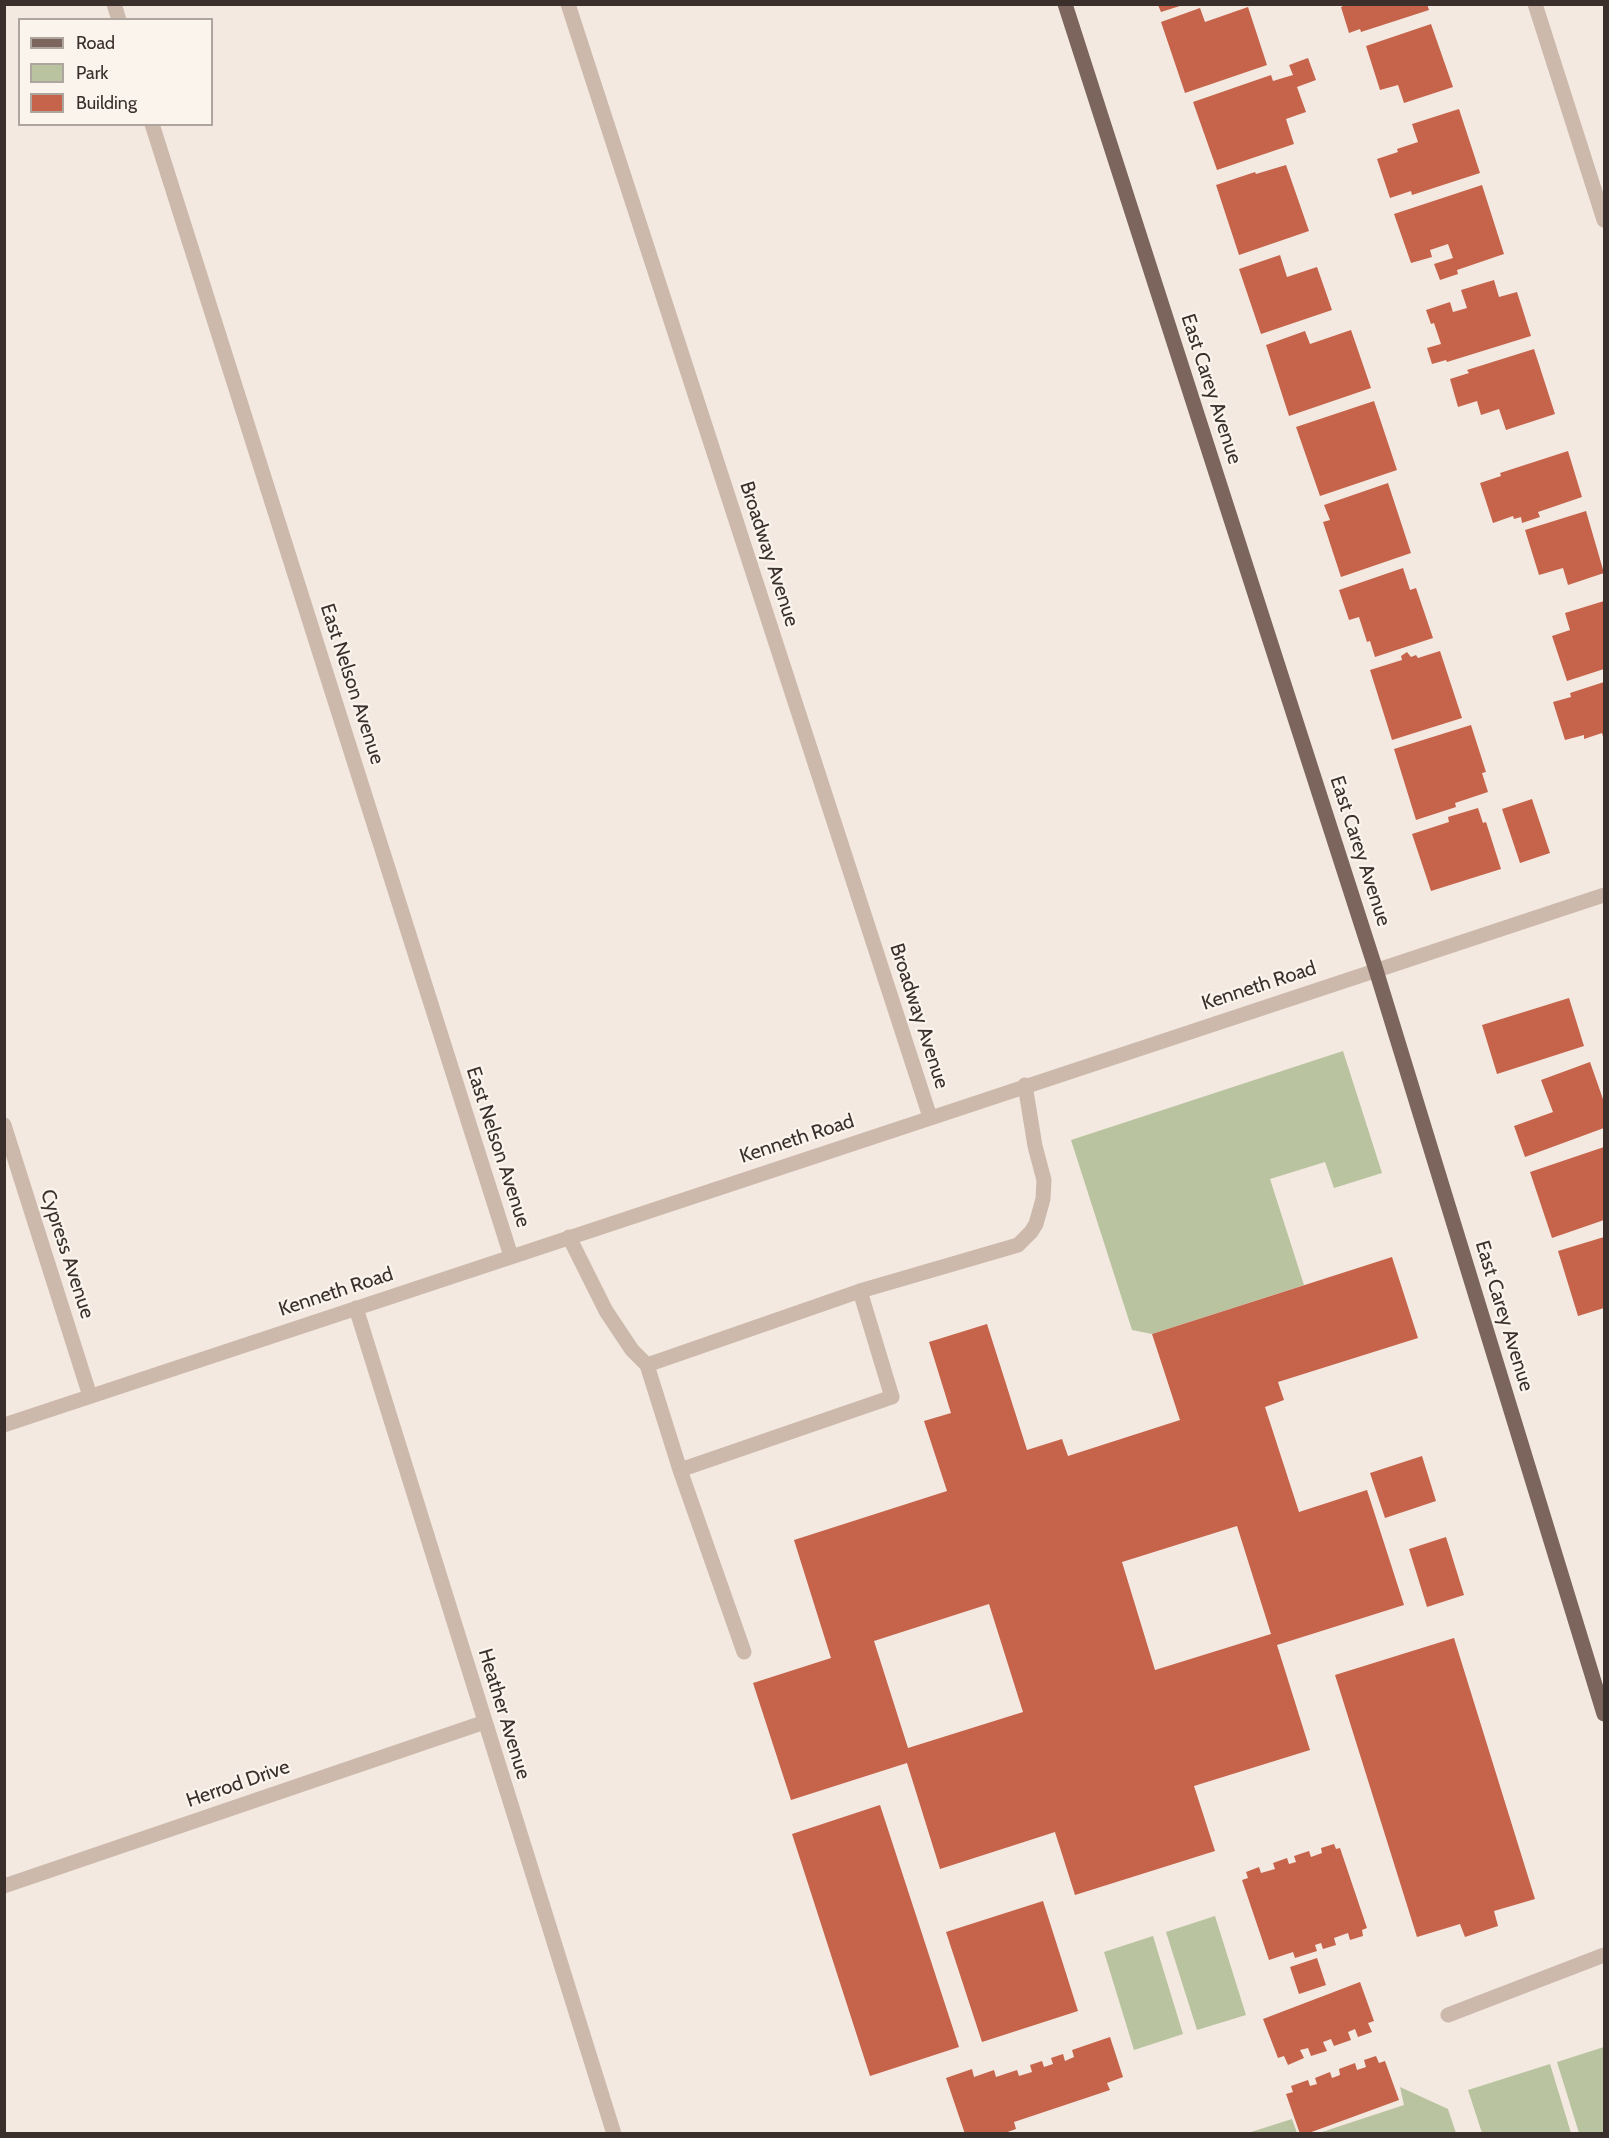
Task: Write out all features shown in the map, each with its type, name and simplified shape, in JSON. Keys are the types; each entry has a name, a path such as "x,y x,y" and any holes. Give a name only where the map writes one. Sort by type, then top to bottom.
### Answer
{"main road":[{"name":"East Carey Avenue","path":"1065,4 1376,970 1605,1714"}],"street":[{"name":"Broadway Avenue","path":"568,4 930,1117"},
{"path":"1535,4 1605,220"},
{"name":"East Nelson Avenue","path":"153,126 511,1256"},
{"name":"Kenneth Road","path":"4,1425 1025,1085 1605,895"},
{"path":"647,1365 860,1291 1018,1245 1031,1232 1040,1213 1044,1180 1035,1146 1025,1085"},
{"name":"Cypress Avenue","path":"4,1125 90,1396"},
{"path":"569,1237 606,1311 632,1350 647,1365 680,1470 744,1652"},
{"path":"680,1470 892,1397 860,1291"},
{"name":"Heather Avenue","path":"356,1308 614,2133"},
{"name":"Herrod Drive","path":"4,1886 485,1722"},
{"path":"1448,2015 1605,1955"}],"green space":[{"path":"1343,1051 1382,1173 1334,1188 1325,1162 1270,1179 1304,1285 1152,1334 1132,1330 1071,1140"},
{"path":"1215,1916 1246,2015 1197,2030 1166,1932"},
{"path":"1153,1936 1183,2034 1134,2050 1104,1952"},
{"path":"1604,2047 1604,2133 1579,2133 1557,2062"},
{"path":"1550,2064 1571,2133 1482,2133 1468,2090"},
{"path":"1400,2087 1448,2109 1456,2133 1319,2133 1404,2105"},
{"path":"1292,2119 1297,2133 1248,2133"}],"building":[{"path":"1348,4 1427,4 1429,10 1361,32 1360,29 1349,33 1341,7"},
{"path":"1158,5 1183,5 1161,12"},
{"path":"1248,7 1267,65 1185,93 1161,22 1200,8 1205,22"},
{"path":"1431,24 1453,87 1404,103 1398,85 1380,90 1366,46"},
{"path":"1308,58 1316,80 1297,87 1306,112 1286,119 1294,144 1217,170 1193,102 1271,75 1273,81 1293,75 1289,65"},
{"path":"1459,109 1480,173 1412,195 1411,191 1390,198 1377,159 1418,142 1412,124"},
{"path":"1286,165 1309,231 1239,255 1216,185"},
{"path":"1482,185 1504,254 1457,270 1458,274 1440,280 1434,264 1453,258 1448,244 1430,250 1432,257 1411,263 1394,214"},
{"path":"1280,255 1287,277 1317,267 1332,310 1261,334 1239,269"},
{"path":"1494,280 1499,297 1517,292 1531,336 1447,362 1446,360 1432,364 1427,348 1441,344 1434,323 1431,324 1426,310 1450,302 1453,312 1467,308 1461,290"},
{"path":"1351,330 1371,388 1289,416 1266,345 1305,331 1310,344"},
{"path":"1534,349 1555,414 1506,430 1499,409 1481,415 1477,401 1458,407 1450,379 1469,373 1467,370"},
{"path":"1374,401 1397,470 1320,496 1296,427"},
{"path":"1568,451 1582,497 1538,512 1540,517 1522,523 1521,517 1514,519 1513,516 1493,523 1480,483 1501,476 1500,473"},
{"path":"1388,483 1411,553 1341,577 1323,522 1330,520 1324,505"},
{"path":"1586,511 1604,573 1568,585 1563,568 1539,575 1525,530"},
{"path":"1403,568 1410,590 1416,588 1433,638 1375,657 1370,641 1367,642 1359,617 1349,620 1339,590"},
{"path":"1604,601 1604,669 1567,681 1552,636 1570,630 1565,613"},
{"path":"1440,651 1462,718 1392,740 1370,670 1402,660 1401,656 1407,652 1411,657 1416,655 1418,658"},
{"path":"1604,682 1604,740 1602,733 1584,739 1584,735 1565,740 1553,702 1571,697 1570,693"},
{"path":"1471,725 1486,772 1482,773 1488,792 1455,803 1456,807 1416,820 1394,749"},
{"path":"1532,799 1550,853 1520,863 1502,809"},
{"path":"1478,808 1483,823 1486,822 1501,869 1431,891 1412,834 1449,822 1448,817"},
{"path":"1569,998 1584,1046 1497,1074 1482,1025"},
{"path":"1590,1062 1604,1102 1604,1128 1525,1157 1514,1126 1553,1112 1541,1080"},
{"path":"1604,1147 1604,1220 1552,1238 1530,1172"},
{"path":"1604,1237 1604,1308 1578,1316 1558,1251"},
{"path":"1392,1257 1418,1338 1278,1382 1284,1400 1265,1407 1299,1512 1367,1490 1404,1605 1277,1645 1310,1750 1194,1786 1215,1851 1075,1895 1055,1832 940,1869 907,1763 791,1800 753,1683 831,1658 794,1540 947,1491 924,1421 951,1413 929,1342 987,1324 1027,1450 1062,1439 1068,1456 1180,1420 1152,1334","holes":["1237,1526 1271,1634 1155,1670 1122,1562","989,1604 1023,1712 908,1748 874,1641"]},
{"path":"1422,1456 1436,1501 1385,1518 1370,1473"},
{"path":"1446,1537 1464,1595 1427,1607 1409,1549"},
{"path":"1454,1638 1535,1899 1494,1911 1498,1926 1465,1937 1460,1924 1417,1937 1335,1675"},
{"path":"880,1805 959,2047 870,2076 792,1834"},
{"path":"1334,1844 1336,1849 1340,1848 1367,1928 1362,1930 1363,1936 1350,1940 1348,1933 1334,1938 1336,1945 1323,1949 1321,1943 1315,1945 1317,1951 1295,1958 1293,1952 1269,1960 1242,1880 1248,1878 1246,1872 1259,1867 1261,1873 1275,1869 1273,1863 1287,1858 1289,1864 1296,1862 1294,1856 1309,1851 1311,1857 1322,1853 1321,1848"},
{"path":"1043,1901 1078,2011 982,2042 946,1932"},
{"path":"1317,1958 1326,1985 1299,1994 1290,1967"},
{"path":"1360,1982 1374,2021 1368,2023 1372,2032 1358,2037 1355,2029 1348,2032 1351,2040 1334,2046 1331,2039 1323,2042 1327,2051 1311,2056 1308,2048 1300,2050 1304,2058 1288,2065 1284,2056 1278,2058 1263,2019"},
{"path":"1110,2037 1123,2077 1107,2083 1110,2090 1014,2122 1016,2129 1002,2134 965,2134 946,2078 972,2069 974,2077 994,2070 996,2077 1017,2070 1019,2076 1032,2072 1030,2065 1042,2061 1044,2067 1053,2064 1051,2058 1063,2054 1065,2061 1074,2057 1072,2050"},
{"path":"1376,2056 1379,2063 1385,2061 1399,2100 1306,2134 1300,2134 1286,2094 1293,2092 1291,2086 1308,2080 1310,2086 1317,2084 1315,2078 1330,2072 1332,2078 1340,2075 1339,2069 1355,2063 1357,2070 1366,2067 1364,2060"}]}
